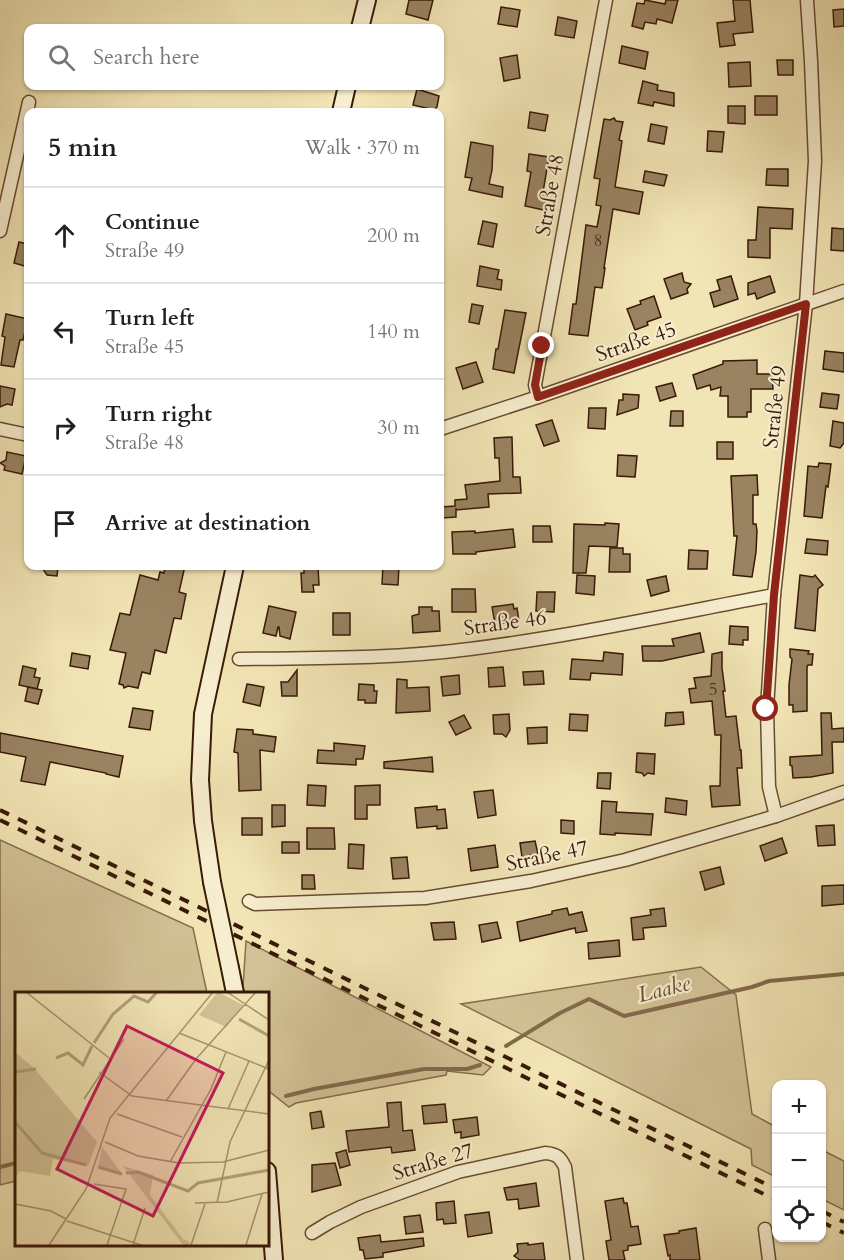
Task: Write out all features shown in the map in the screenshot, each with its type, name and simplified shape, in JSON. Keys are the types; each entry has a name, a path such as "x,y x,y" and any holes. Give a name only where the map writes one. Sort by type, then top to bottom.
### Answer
{"main road":[{"path":"361,24 367,0"},
{"path":"342,108 346,90"},
{"path":"235,570 203,714 200,780 212,882 235,992"},
{"path":"268,1184 274,1260"}],"street":[{"name":"Straße 48","path":"538,397 535,385 606,0"},
{"name":"Straße 49","path":"776,816 769,787 766,709 774,595 806,304 815,161 807,0"},
{"path":"28,108 29,102"},
{"path":"0,231 24,124"},
{"name":"Straße 45","path":"444,428 844,291"},
{"path":"0,429 24,434"},
{"name":"Straße 46","path":"239,659 375,657 469,649 562,635 774,595"},
{"name":"Straße 47","path":"249,900 255,904 425,898 531,881 625,860 776,816 844,792"},
{"name":"Straße 27","path":"312,1233 361,1207 458,1172 546,1153 560,1157 565,1167 577,1260"},
{"path":"765,1228 769,1260"}],"shaded area":[{"path":"0,840 193,928 207,992 15,992 15,1181 0,1185"},
{"path":"246,941 491,1067 483,1075 447,1071 446,1075 296,1103 289,1107 270,1092 268,1084 268,992 244,992"},
{"path":"701,967 736,995 752,1114 772,1125 772,1175 752,1165 751,1149 461,1004"},
{"path":"826,1152 844,1161 844,1210 826,1201"}],"building":[{"path":"409,0 433,0 428,20 406,14"},
{"path":"645,0 665,4 666,0 678,0 672,23 657,19 656,24 645,22 643,29 632,26 637,3 644,4"},
{"path":"733,0 750,0 753,32 733,34 735,45 720,47 717,23 735,21"},
{"path":"501,7 520,10 517,27 498,24"},
{"path":"844,9 844,26 834,27 833,10"},
{"path":"558,17 577,21 574,38 555,35"},
{"path":"622,46 648,52 645,69 619,63"},
{"path":"517,55 520,78 504,81 500,58"},
{"path":"777,60 793,60 793,75 778,75"},
{"path":"750,62 751,86 729,87 728,63"},
{"path":"643,81 658,85 657,90 674,93 674,106 654,102 653,106 638,103"},
{"path":"417,90 439,96 436,108 413,105"},
{"path":"755,96 777,96 777,115 755,115"},
{"path":"728,106 745,106 745,124 728,123"},
{"path":"530,112 548,115 545,131 528,128"},
{"path":"614,118 616,121 623,122 615,187 643,192 639,214 613,209 602,288 595,287 588,336 569,334 573,304 576,304 586,225 597,227 601,206 596,205 600,179 594,178 604,119"},
{"path":"651,124 667,127 664,144 648,141"},
{"path":"708,131 724,132 722,152 707,151"},
{"path":"471,142 493,146 489,184 503,187 502,197 469,190 472,178 465,177"},
{"path":"529,154 549,157 543,192 547,193 544,210 525,206 531,172 527,171"},
{"path":"767,169 788,169 788,186 766,185"},
{"path":"645,171 667,175 664,186 643,182"},
{"path":"758,207 793,209 792,229 770,228 770,258 748,257 748,240 756,240"},
{"path":"483,221 497,224 493,247 478,244"},
{"path":"832,228 844,229 844,251 831,250"},
{"path":"19,242 24,243 24,266 14,263"},
{"path":"480,266 499,270 497,279 502,280 501,290 477,286"},
{"path":"682,273 684,282 691,284 687,289 688,293 671,299 664,279"},
{"path":"731,276 738,299 714,307 710,293 720,290 717,280"},
{"path":"770,276 775,292 757,299 755,293 748,295 748,283"},
{"path":"654,296 661,317 635,330 627,309"},
{"path":"472,304 483,306 479,324 469,322"},
{"path":"505,310 526,313 514,373 493,369"},
{"path":"6,314 24,318 24,336 23,340 20,340 14,367 1,365 5,337 2,336"},
{"path":"825,351 844,353 844,372 823,369"},
{"path":"757,360 757,374 772,374 773,389 751,389 751,412 747,412 747,417 728,417 728,396 720,396 721,387 711,390 710,385 697,389 693,375 723,364 723,361"},
{"path":"476,362 483,382 463,389 456,368"},
{"path":"672,383 676,396 660,401 656,387"},
{"path":"0,386 15,389 12,405 7,404 0,407"},
{"path":"822,393 839,395 837,409 820,407"},
{"path":"623,394 639,395 638,408 617,415 619,400 623,400"},
{"path":"589,408 606,408 605,429 588,428"},
{"path":"671,411 683,411 683,426 670,426"},
{"path":"552,420 559,441 544,446 536,425"},
{"path":"833,421 844,423 844,443 840,448 830,446"},
{"path":"512,437 513,477 520,477 521,493 488,494 489,507 456,510 456,517 444,518 444,507 455,506 455,500 467,499 465,485 500,481 499,458 495,458 494,438"},
{"path":"717,442 733,442 733,459 717,459"},
{"path":"7,452 24,456 22,474 4,470 5,466 0,463 6,460"},
{"path":"618,455 637,456 635,477 617,476"},
{"path":"819,463 831,464 822,518 804,516 808,466 818,467"},
{"path":"757,475 758,495 753,495 753,524 756,524 757,531 752,577 733,575 737,536 734,536 731,476"},
{"path":"605,523 619,524 617,547 589,546 586,573 573,573 574,524 605,525"},
{"path":"533,526 550,526 552,542 533,542"},
{"path":"513,529 515,547 476,552 476,554 453,554 452,532 475,531 475,533"},
{"path":"807,539 828,541 827,555 805,553"},
{"path":"610,548 623,548 623,554 630,554 630,572 609,572"},
{"path":"689,550 708,551 707,569 688,569"},
{"path":"44,570 58,570 57,576 47,575"},
{"path":"164,570 184,570 179,592 186,594 181,619 174,618 166,653 155,650 150,674 142,672 138,688 128,686 124,688 119,684 126,653 110,650 120,613 130,615 140,575 158,580 160,572 164,573"},
{"path":"304,570 318,570 319,585 313,585 314,592 302,592 301,573 304,573"},
{"path":"383,570 399,570 398,585 382,584"},
{"path":"577,575 595,576 594,595 576,593"},
{"path":"800,575 813,577 815,575 823,585 818,589 815,631 795,628"},
{"path":"666,576 669,591 651,596 647,580"},
{"path":"452,589 475,589 476,612 452,612"},
{"path":"537,592 555,592 554,612 536,611"},
{"path":"513,604 514,609 517,608 519,621 495,624 492,607"},
{"path":"269,606 296,612 290,639 280,636 279,627 276,636 263,633"},
{"path":"419,607 432,607 432,611 439,611 440,631 413,633 412,616 419,614"},
{"path":"333,613 350,613 350,635 333,635"},
{"path":"730,626 748,627 748,640 743,640 743,645 729,644"},
{"path":"700,633 704,652 662,661 643,661 642,646 674,646 672,639"},
{"path":"790,649 809,651 808,654 813,654 812,665 807,667 807,711 793,712 793,705 789,705 792,659"},
{"path":"604,652 623,654 622,675 591,673 590,680 570,679 572,659 603,661"},
{"path":"722,652 726,717 736,716 741,750 742,768 737,768 740,805 712,807 710,786 720,786 721,735 715,735 712,701 691,703 689,689 696,688 694,678 711,676 712,654"},
{"path":"72,653 90,656 88,669 70,666"},
{"path":"23,666 36,669 34,677 40,678 37,689 19,685"},
{"path":"503,667 505,686 489,687 488,668"},
{"path":"297,670 297,696 282,696 281,682 288,682"},
{"path":"543,671 544,684 524,685 523,672"},
{"path":"459,675 460,694 443,696 441,677"},
{"path":"397,679 407,680 407,688 429,687 430,711 396,713"},
{"path":"247,684 264,687 260,706 243,702"},
{"path":"359,684 374,685 374,691 377,691 376,703 365,703 365,700 358,700"},
{"path":"28,687 42,690 38,704 25,701"},
{"path":"133,708 153,711 150,730 129,727"},
{"path":"683,712 684,724 665,726 666,713"},
{"path":"821,713 831,713 832,729 844,728 844,742 832,742 833,773 793,778 790,757 822,755"},
{"path":"509,714 510,730 506,737 502,734 494,734 493,715"},
{"path":"570,714 588,715 587,731 569,730"},
{"path":"464,715 471,728 456,735 449,722"},
{"path":"547,727 547,743 528,744 527,728"},
{"path":"237,729 253,730 253,734 276,737 274,752 260,750 261,790 239,791 238,753 234,752"},
{"path":"0,733 123,756 119,777 50,762 45,785 21,781 26,757 0,752"},
{"path":"334,743 365,746 363,759 356,759 356,765 317,763 318,750 334,751"},
{"path":"637,753 655,754 654,774 648,773 644,776 636,772"},
{"path":"432,757 433,772 384,768 384,762"},
{"path":"598,773 611,773 610,789 597,788"},
{"path":"308,785 326,786 325,806 307,805"},
{"path":"380,785 380,805 367,805 367,819 355,819 355,786"},
{"path":"493,790 496,815 478,818 474,792"},
{"path":"666,798 687,801 686,815 665,812"},
{"path":"602,801 617,802 616,812 653,814 651,835 600,834"},
{"path":"272,805 285,805 285,826 272,827"},
{"path":"437,806 437,810 445,809 447,828 437,829 437,826 417,828 415,808"},
{"path":"242,818 262,818 262,835 242,835"},
{"path":"561,820 574,821 574,834 561,833"},
{"path":"834,825 835,845 818,846 816,826"},
{"path":"307,828 334,828 335,849 307,849"},
{"path":"782,838 787,853 765,861 760,846"},
{"path":"535,841 538,854 522,857 520,843"},
{"path":"282,842 299,842 299,853 282,853"},
{"path":"349,844 364,845 363,869 348,868"},
{"path":"495,845 498,867 471,871 468,849"},
{"path":"407,857 409,878 393,879 391,858"},
{"path":"720,867 724,884 705,890 700,872"},
{"path":"302,875 314,875 315,889 302,889"},
{"path":"844,885 844,904 822,906 822,886"},
{"path":"567,908 569,915 582,912 587,931 576,933 575,928 520,941 517,922"},
{"path":"664,908 666,926 643,928 644,939 633,940 631,918 651,915 650,910"},
{"path":"454,922 456,939 434,940 431,923"},
{"path":"497,922 501,938 482,942 479,925"},
{"path":"619,940 620,956 589,959 588,943"},
{"path":"401,1102 403,1131 412,1130 415,1150 392,1153 391,1147 349,1152 346,1131 389,1127 387,1103"},
{"path":"445,1104 447,1122 424,1124 422,1106"},
{"path":"321,1111 324,1127 312,1129 310,1113"},
{"path":"477,1117 479,1135 461,1138 461,1132 455,1133 453,1120"},
{"path":"346,1150 350,1165 340,1168 336,1153"},
{"path":"335,1163 341,1185 312,1192 312,1165"},
{"path":"536,1183 539,1206 519,1209 518,1199 507,1200 504,1188"},
{"path":"623,1198 624,1203 627,1203 631,1227 638,1226 641,1244 628,1246 628,1250 623,1251 625,1260 609,1260 606,1241 611,1240 605,1201"},
{"path":"454,1201 456,1223 444,1224 443,1219 437,1220 436,1203"},
{"path":"489,1212 492,1233 468,1237 465,1215"},
{"path":"420,1215 423,1232 406,1234 404,1217"},
{"path":"696,1228 700,1260 670,1260 664,1235"},
{"path":"380,1235 381,1242 423,1238 424,1246 383,1253 383,1257 365,1259 363,1250 360,1250 358,1238"},
{"path":"528,1243 528,1245 543,1243 545,1260 520,1260 514,1256 518,1252 517,1244"}],"waterway":[{"name":"Laake","path":"506,1046 560,1013 589,999 624,1016 752,987 769,981 844,974"},
{"name":"Laake","path":"286,1096 424,1069 467,1069 480,1065"},
{"name":"Laake","path":"0,1167 15,1163"}],"railway":[{"path":"0,810 774,1188"},
{"path":"0,820 772,1198"},
{"path":"826,1213 844,1222"},
{"path":"826,1224 844,1233"}],"route":[{"path":"542,346 535,385 538,397 806,304 774,595 766,709"}]}
